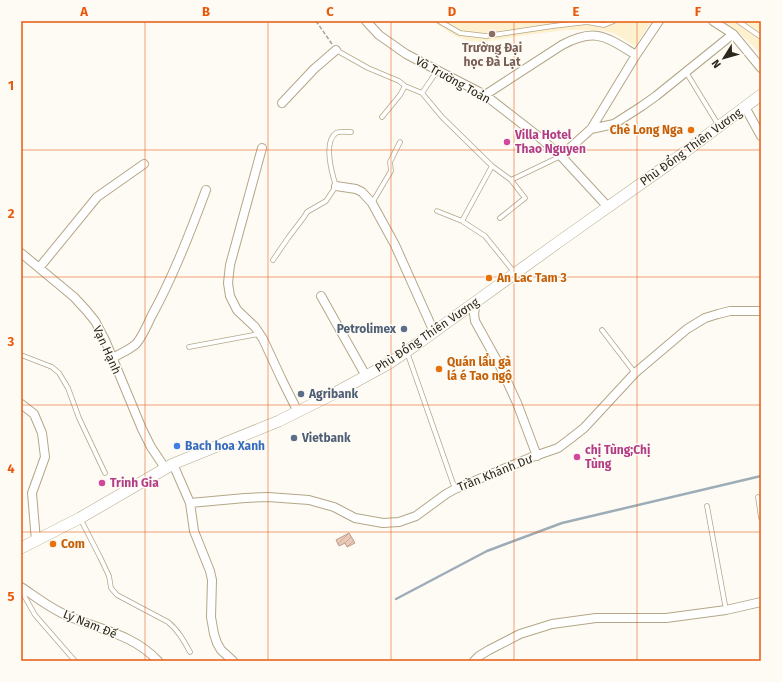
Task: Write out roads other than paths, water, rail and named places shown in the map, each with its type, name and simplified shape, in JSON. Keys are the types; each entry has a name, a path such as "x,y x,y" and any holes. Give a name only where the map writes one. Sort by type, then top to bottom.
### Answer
{"main road":[{"name":"Phù Đổng Thiên Vương","path":"21,548 80,518 169,466 298,412 366,376 407,351 666,166 761,94"}],"street":[{"name":"Võ Trường Toản","path":"366,21 379,34 406,54 484,95 539,137 561,156 608,207"},
{"path":"561,156 591,129 636,55 659,21"},
{"path":"713,21 733,34 761,68"},
{"path":"591,129 614,124 656,96 733,34"},
{"path":"484,95 562,45 588,35 605,37 636,55"},
{"path":"282,103 314,69 336,50"},
{"path":"745,107 761,136"},
{"path":"262,148 230,265 228,283 230,296 237,310 255,327 263,339 298,412"},
{"path":"39,268 97,197 144,164"},
{"path":"336,186 356,189 362,192 372,203 395,245 434,332"},
{"path":"112,358 137,343 143,333 187,240 206,190"},
{"name":"Vạn Hạnh","path":"21,253 74,297 95,321 105,340 142,429 152,447 169,466"},
{"path":"321,296 366,376"},
{"path":"476,302 474,314 475,321 500,366 517,403 537,456"},
{"name":"Trần Khánh Dư","path":"190,503 268,497 309,500 334,507 355,518 383,523 399,522 416,516 455,489 558,448 570,440 584,428 635,373 687,329 705,318 730,311 761,311"},
{"path":"21,404 34,414 42,433 45,457 32,494 36,540"},
{"path":"169,466 190,503 194,531 210,571 212,580 211,617 214,634 217,643 233,661"},
{"name":"Lý Nam Đế","path":"21,589 68,616 137,643 152,654 158,661"},
{"path":"474,661 489,650 520,634 552,624 596,618 666,618 726,610 761,602"}],"lane":[{"path":"439,21 460,33 486,36 553,26 588,22 604,24 614,21"},
{"path":"738,21 761,37"},
{"path":"336,50 368,68 399,81 422,93 442,117 492,166 511,180 525,198 500,218"},
{"path":"422,93 437,70"},
{"path":"686,72 719,126"},
{"path":"382,117 406,86"},
{"path":"273,260 307,212 311,208 326,201 336,186 329,154 330,143 332,137 338,132 352,132"},
{"path":"372,203 391,171 390,162 400,142"},
{"path":"511,180 561,156"},
{"path":"462,221 492,166"},
{"path":"437,211 462,221 485,236 515,274"},
{"path":"602,330 635,373"},
{"path":"189,347 260,334"},
{"path":"407,351 455,489"},
{"path":"21,355 52,367 59,373 68,388 79,418 105,473"},
{"path":"758,497 761,518"},
{"path":"707,506 726,610"},
{"path":"80,518 109,576 111,588 114,592 174,626 190,652"},
{"path":"21,589 35,615 75,661"}],"waterway":[{"path":"396,599 487,551 562,523 761,476"}],"place":[{"name":"Trường Đại học Đà Lạt","path":"492,34"},
{"name":"Chè Long Nga","path":"691,130"},
{"name":"Villa Hotel Thao Nguyen","path":"507,142"},
{"name":"An Lac Tam 3","path":"489,278"},
{"name":"Petrolimex","path":"404,329"},
{"name":"Quán lẩu gà lá é Tao ngộ","path":"439,369"},
{"name":"Agribank","path":"301,394"},
{"name":"Vietbank","path":"294,438"},
{"name":"Bach hoa Xanh","path":"177,446"},
{"name":"chị Tùng;Chị Tùng","path":"577,457"},
{"name":"Trinh Gia","path":"102,483"},
{"name":"Com","path":"53,544"}]}
